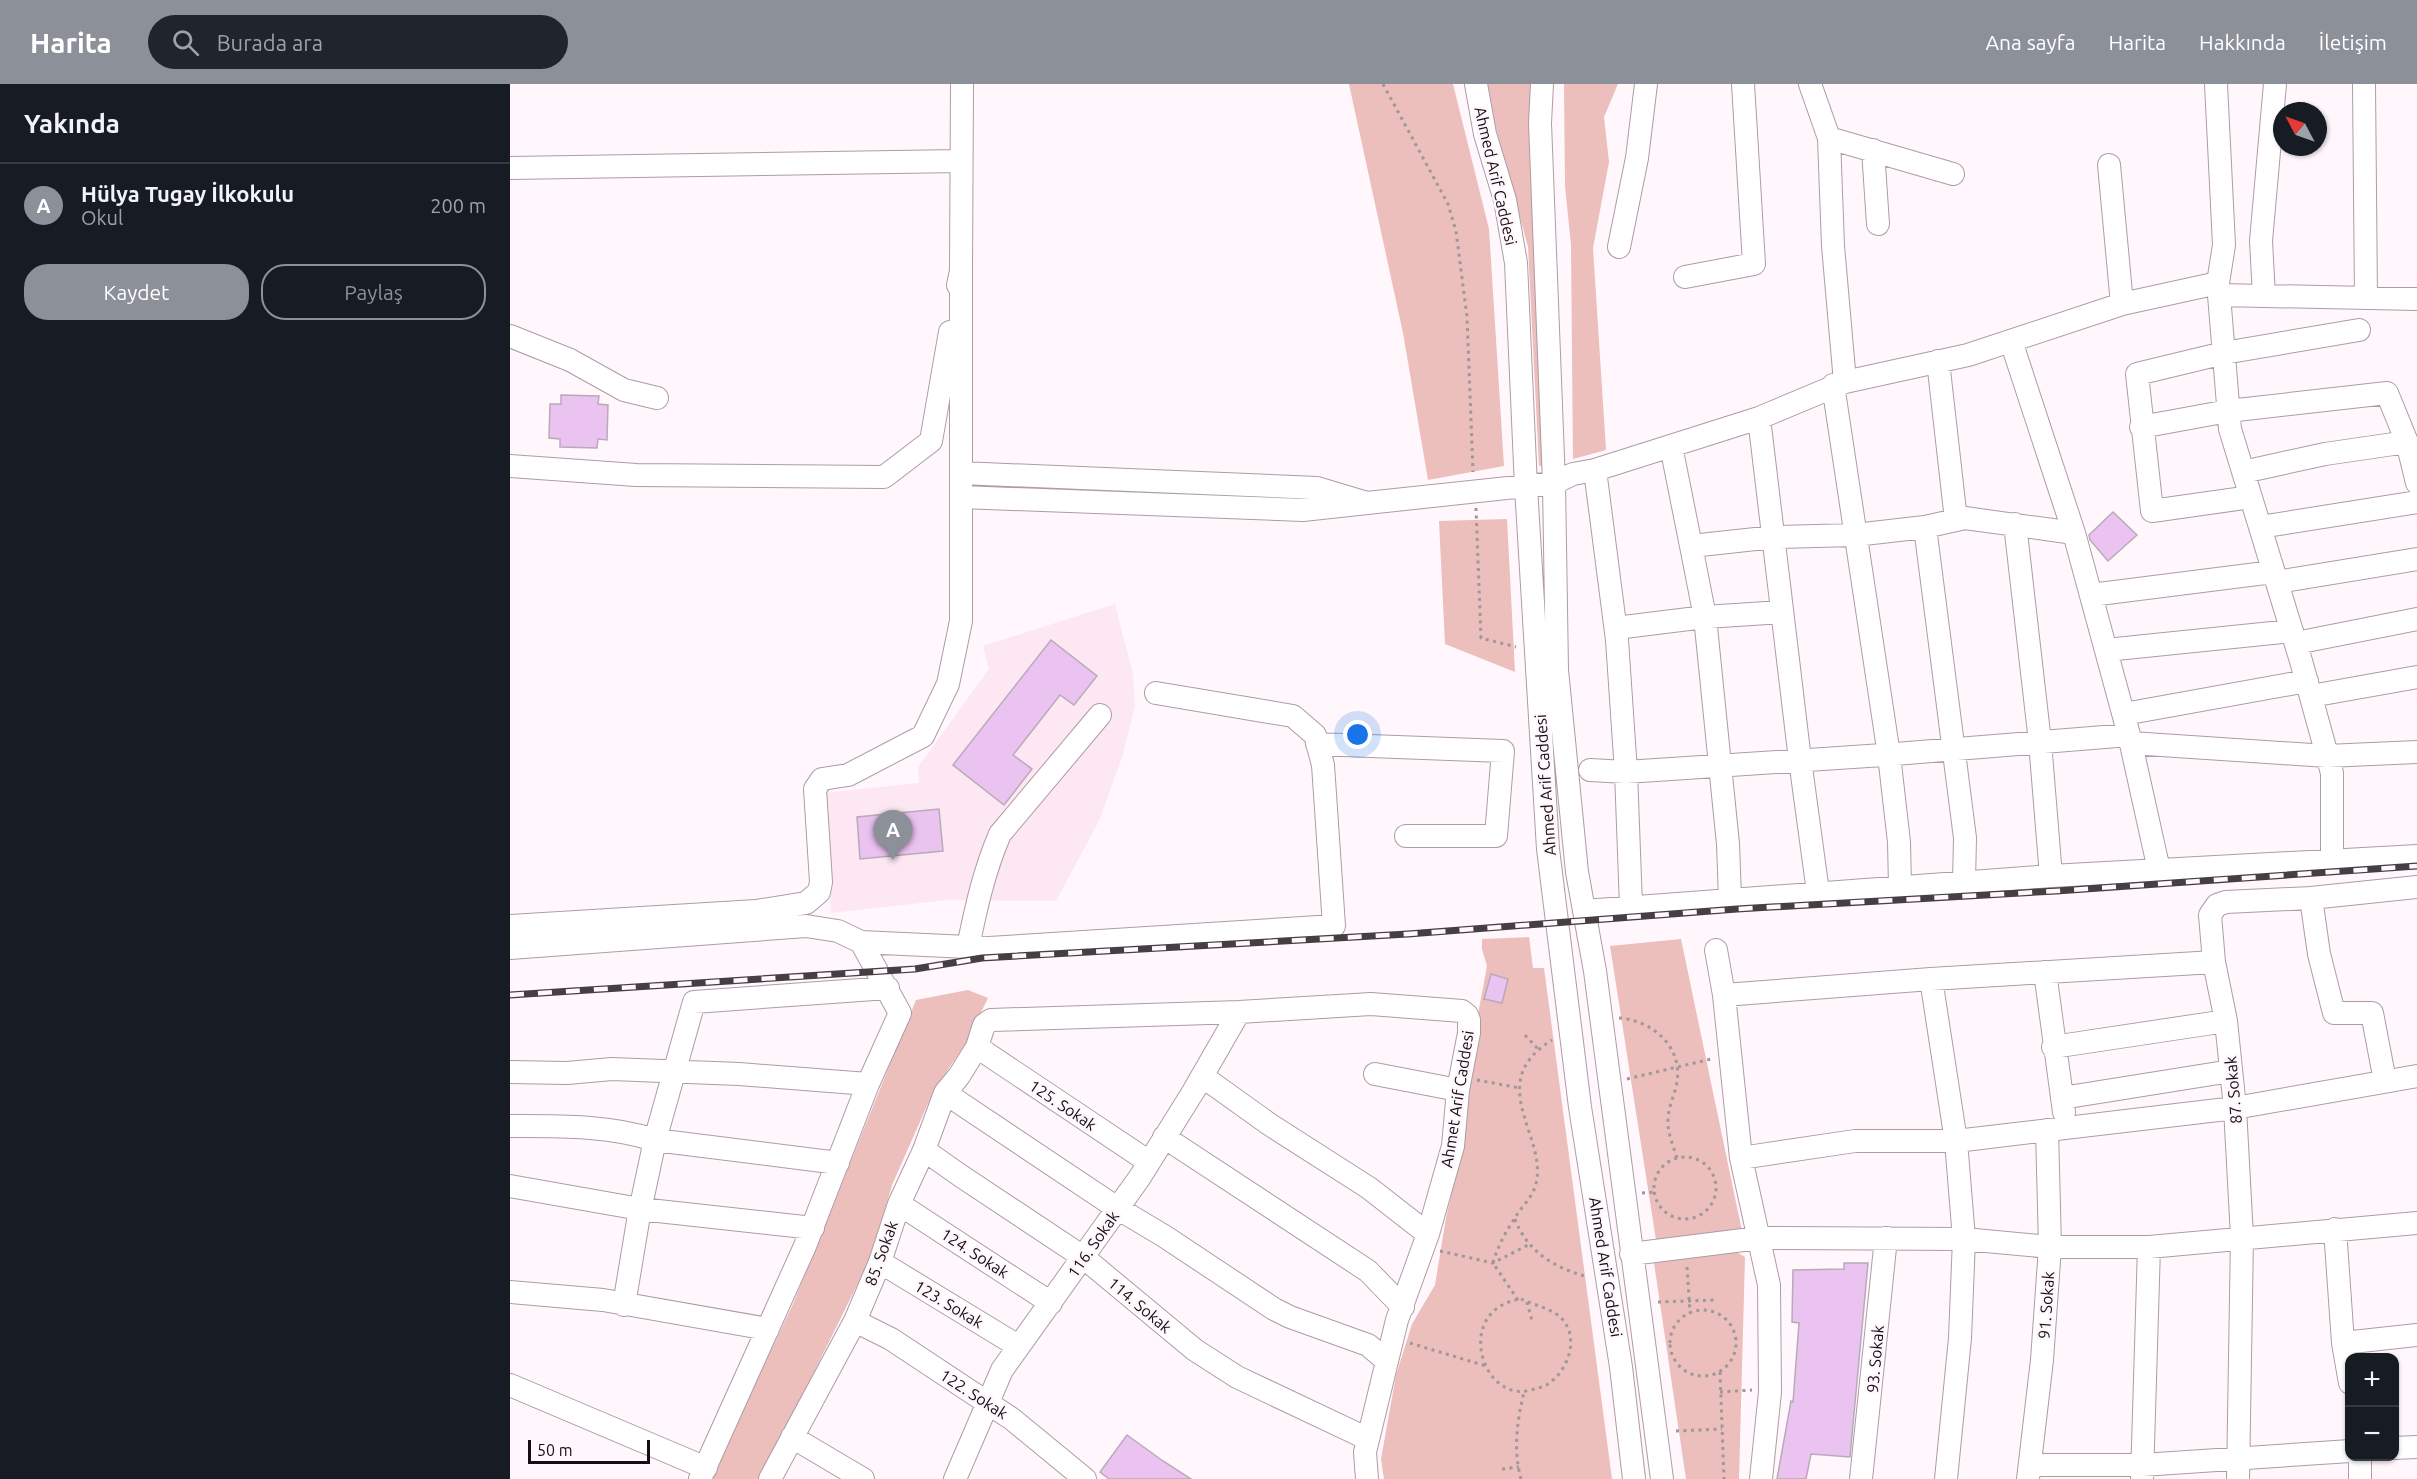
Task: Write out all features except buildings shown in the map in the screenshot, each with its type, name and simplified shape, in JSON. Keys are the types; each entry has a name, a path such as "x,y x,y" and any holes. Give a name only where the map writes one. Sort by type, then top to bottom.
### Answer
{"street":[{"path":"510,926 756,910 806,903 819,892 821,882 815,789 822,779 848,775 923,736 948,684 961,621 962,84"},
{"path":"1619,246 1637,159 1646,84"},
{"path":"1685,277 1754,264 1743,84"},
{"path":"1810,84 1829,138 1839,383 1855,535 1890,755 1899,842 1900,886"},
{"path":"2216,84 2224,245 2218,289 2230,429 2294,637 2332,773 2332,861"},
{"path":"2264,296 2261,241 2275,84"},
{"path":"2364,84 2366,298"},
{"name":"Ahmed Arif Caddesi","path":"1476,86 1485,134 1505,200 1516,262 1526,487 1548,849 1580,1107 1621,1367 1634,1479"},
{"name":"Ahmed Arif Caddesi","path":"1543,86 1540,123 1554,483 1557,670 1577,872 1594,970 1662,1479"},
{"path":"1829,138 1953,174"},
{"path":"1873,150 1878,224"},
{"path":"510,168 961,161"},
{"path":"2109,165 2122,304"},
{"path":"510,466 636,475 884,477 931,441 961,271"},
{"path":"961,497 1303,510 1526,487 1554,483 1573,474 1595,470 1759,418 1839,383 1968,355 2122,304 2218,289 2264,296 2417,299"},
{"path":"2251,497 2152,511 2137,374 2224,353 2359,330"},
{"path":"510,336 570,360 624,390 657,398"},
{"path":"2011,341 2074,533 2128,731 2160,870"},
{"path":"1938,361 1956,520"},
{"path":"2141,427 2229,411 2387,393 2412,453 2417,483"},
{"path":"1759,418 1818,892"},
{"path":"1671,446 1705,618 1728,844 1730,899"},
{"path":"2243,472 2325,454 2412,453"},
{"path":"1595,470 1616,628 1626,772 1631,906"},
{"path":"961,473 1317,488 1367,503"},
{"path":"2260,527 2417,502"},
{"path":"1691,546 1774,537 1855,535 1925,527 1965,518 2074,533"},
{"path":"2015,524 2040,742 2051,876"},
{"path":"1925,527 1956,749 1965,838 1964,881"},
{"path":"2091,595 2275,577 2417,559"},
{"path":"1616,628 1782,612"},
{"path":"2106,650 2294,637 2417,619"},
{"path":"1590,770 1626,772 1890,755 2040,742 2128,731 2309,688 2417,677"},
{"path":"510,948 806,926 838,931 861,942 989,948 1334,926 1323,765 1315,735 1293,716 1156,693"},
{"path":"968,947 978,900 991,855 1000,834 1100,715"},
{"path":"2128,731 2327,756 2417,752"},
{"path":"1317,744 1503,751 1496,836 1407,836"},
{"path":"1584,911 1964,881 2417,856"},
{"name":"87. Sokak","path":"2239,1470 2242,1237 2235,1108 2226,1022 2214,962 2211,915 2217,905 2226,902 2311,898 2417,887"},
{"path":"2311,898 2319,954 2334,1013 2372,1013 2385,1081"},
{"path":"510,1385 703,1473 813,1228 868,1084 900,1012 861,942"},
{"path":"1716,950 1724,995 1741,1158 1769,1285 1770,1392 1761,1479"},
{"path":"1724,995 1931,979 2214,962"},
{"name":"91. Sokak","path":"2029,1472 2042,1360 2061,1098 2045,972"},
{"path":"1931,979 1956,1141 1964,1239 1959,1338 1946,1479"},
{"path":"624,1305 640,1209 655,1140 676,1073 694,1002 888,988"},
{"name":"Ahmet Arif Caddesi","path":"984,1025 991,1020 1239,1012 1371,1004 1462,1011 1467,1015 1470,1033 1460,1084 1453,1146 1426,1240 1393,1338 1365,1452 1367,1479"},
{"name":"116. Sokak","path":"956,1479 1002,1371 1149,1162 1239,1012"},
{"path":"2053,1047 2226,1022"},
{"name":"85. Sokak","path":"770,1479 855,1321 880,1262 899,1204 924,1150 945,1093 977,1047 984,1025"},
{"name":"125. Sokak","path":"977,1047 1149,1162"},
{"path":"510,1072 567,1073 612,1069 738,1074 868,1084"},
{"path":"2061,1098 2231,1071"},
{"path":"1375,1074 1460,1084"},
{"path":"1202,1076 1269,1124 1369,1188 1426,1240"},
{"path":"1741,1158 1855,1141 1956,1141 2235,1108 2417,1076"},
{"path":"945,1093 1274,1309 1368,1345 1388,1361"},
{"path":"510,1126 596,1129 638,1134 655,1140 838,1163"},
{"path":"1164,1137 1368,1271 1403,1307"},
{"name":"114. Sokak","path":"924,1150 1083,1257 1196,1350 1237,1377 1368,1439"},
{"path":"510,1186 640,1209 813,1228"},
{"name":"124. Sokak","path":"899,1204 1051,1303"},
{"path":"1631,1254 1759,1238 1964,1239 2050,1247 2149,1247 2417,1223"},
{"path":"2335,1229 2345,1356"},
{"name":"93. Sokak","path":"1861,1479 1886,1238"},
{"path":"2142,1472 2149,1247"},
{"name":"123. Sokak","path":"880,1262 1018,1346"},
{"path":"510,1292 603,1300 768,1329"},
{"name":"122. Sokak","path":"855,1321 891,1339 1012,1419 1085,1479"},
{"path":"2343,1343 2417,1335"},
{"path":"792,1437 863,1479"},
{"path":"2399,1448 2417,1447"},
{"path":"2029,1472 2239,1470 2345,1452"},
{"path":"2360,1461 2360,1479"}],"path":[{"path":"1383,84 1448,204 1456,231 1467,317 1481,639 1516,647"},
{"path":"1617,1018 1632,1019 1645,1024 1658,1033 1671,1049 1677,1068 1677,1081 1668,1116 1668,1128 1677,1158"},
{"path":"1525,1035 1539,1050"},
{"path":"1493,1263 1515,1218 1536,1185 1534,1152 1521,1107 1520,1088 1526,1068 1539,1050 1552,1040"},
{"path":"1626,1079 1713,1058"},
{"path":"1460,1084 1520,1088"},
{"path":"1688,1157 1707,1165 1717,1184 1712,1205 1696,1218 1676,1218 1660,1207 1655,1192 1656,1178 1661,1169 1677,1158 1688,1157"},
{"path":"1640,1194 1655,1192"},
{"path":"1515,1218 1528,1245 1539,1255 1561,1268 1590,1277"},
{"path":"1426,1240 1493,1263 1518,1300"},
{"path":"1493,1263 1528,1245"},
{"path":"1686,1260 1690,1313"},
{"path":"1658,1302 1714,1300"},
{"path":"1508,1301 1527,1302 1557,1315 1569,1329 1571,1341 1569,1356 1557,1376 1547,1385 1524,1392 1515,1391 1496,1381 1486,1366 1480,1341 1482,1327 1499,1305 1508,1301"},
{"path":"1527,1302 1532,1321"},
{"path":"1701,1310 1712,1311 1722,1316 1730,1324 1735,1334 1734,1356 1720,1372 1699,1376 1689,1373 1680,1367 1674,1358 1671,1338 1681,1319 1690,1313 1701,1310"},
{"path":"1393,1338 1486,1366"},
{"path":"1720,1372 1724,1479"},
{"path":"1720,1392 1747,1390 1770,1392"},
{"path":"1521,1479 1517,1427 1524,1392"},
{"path":"1676,1431 1722,1429"},
{"path":"1502,1469 1519,1467"}],"shaded area":[{"path":"1349,84 1453,84 1489,229 1504,466 1428,480 1403,333"},
{"path":"1484,84 1531,84 1546,466 1539,466 1528,247"},
{"path":"1564,84 1618,84 1604,117 1609,162 1593,248 1606,450 1573,459 1571,245 1565,186"},
{"path":"1507,519 1515,672 1445,644 1439,521"},
{"path":"1115,604 1133,675 1135,707 1122,757 1100,819 1056,901 947,900 831,913 823,793 919,783 918,767 989,669 983,646"},
{"path":"1529,937 1533,968 1544,968 1612,1479 1384,1479 1381,1459 1396,1375 1412,1324 1435,1285 1446,1218 1462,1147 1464,1090 1487,966 1482,949 1482,939"},
{"path":"1681,939 1742,1231 1656,1240 1610,946"},
{"path":"968,990 988,998 966,1043 934,1090 892,1185 872,1255 761,1479 710,1479 793,1304 916,1000"},
{"path":"1735,1251 1745,1257 1739,1479 1686,1479 1654,1263"}],"railway":[{"path":"510,995 915,969 982,958 1408,934 1737,909 2056,891 2417,866"}],"place":[{"name":"Hülya Tugay İlkokulu","path":"893,860"}]}
